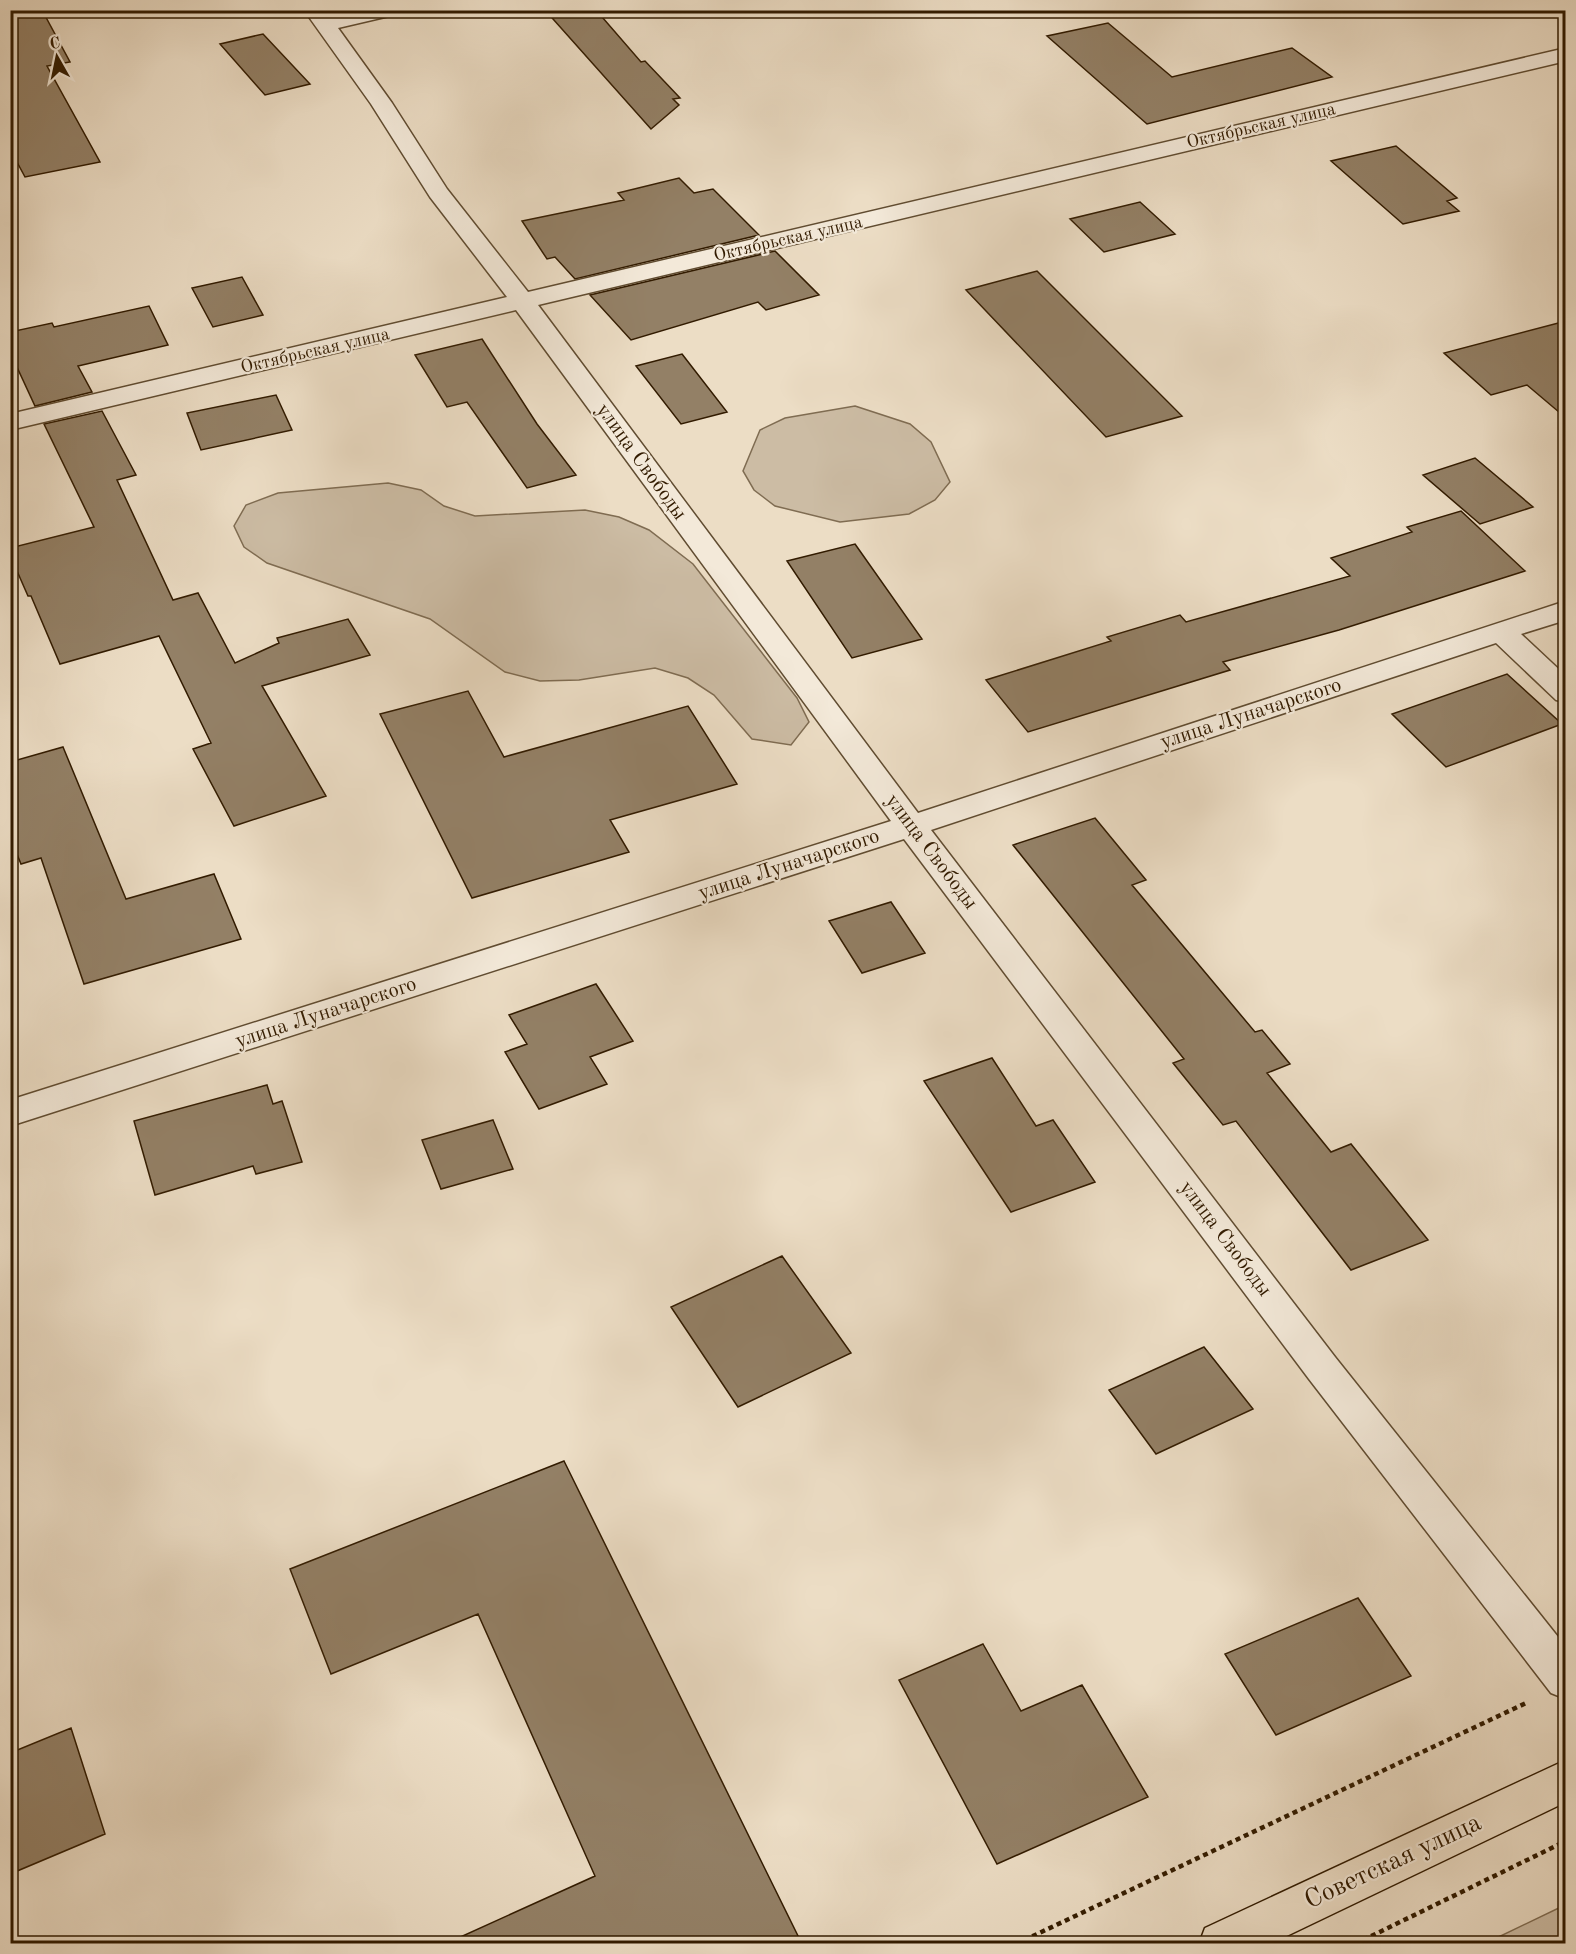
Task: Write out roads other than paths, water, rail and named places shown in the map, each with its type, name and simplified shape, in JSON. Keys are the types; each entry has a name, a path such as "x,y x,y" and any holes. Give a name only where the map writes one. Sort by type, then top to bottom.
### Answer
{"main road":[{"name":"Советская улица","path":"1221,1944 1566,1780"}],"street":[{"path":"320,18 391,10"},
{"name":"улица Свободы","path":"320,18 438,192 524,302 911,826 1101,1073 1322,1368 1566,1680"},
{"name":"Октябрьская улица","path":"10,422 1566,54"},
{"name":"улица Луначарского","path":"10,1113 911,826 1566,610"},
{"path":"1501,632 1566,693"}]}
